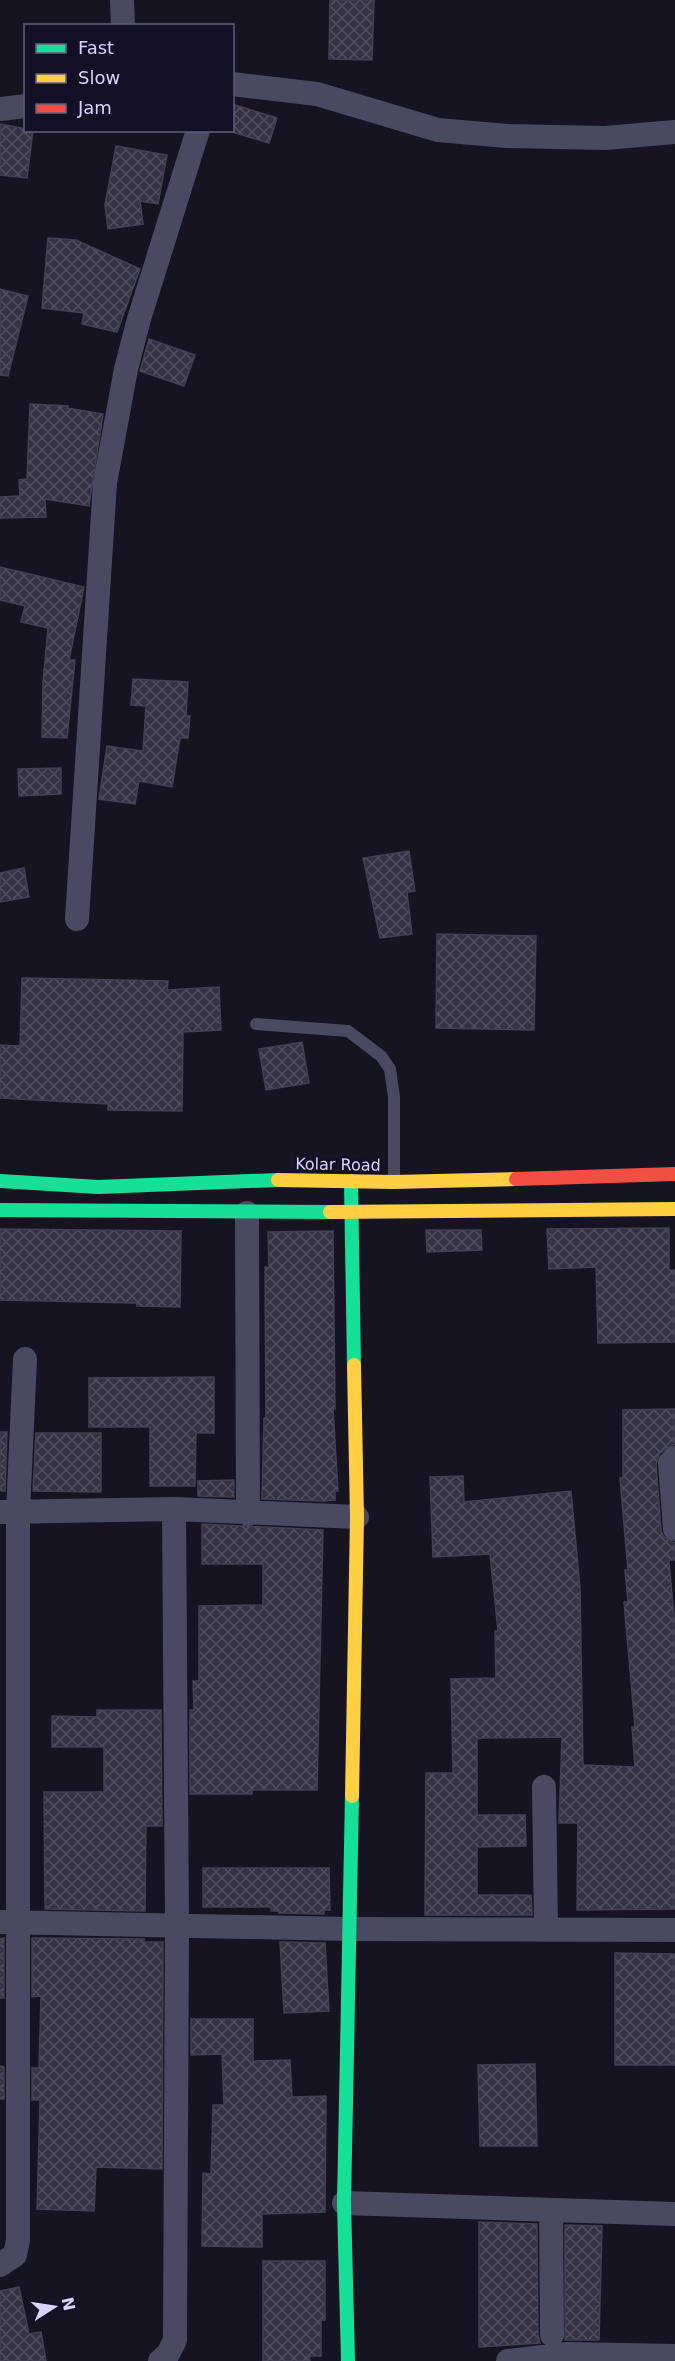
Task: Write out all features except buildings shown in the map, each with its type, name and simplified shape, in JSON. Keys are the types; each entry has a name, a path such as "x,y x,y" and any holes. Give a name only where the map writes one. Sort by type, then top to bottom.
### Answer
{"main road":[{"name":"Kolar Road","path":"0,1210 247,1213 352,1211 394,1196 675,1174"},
{"name":"Kolar Road","path":"0,1181 98,1186 246,1179 351,1181 394,1196 675,1209"},
{"path":"348,2361 344,2203 357,1517 351,1181"}],"street":[{"path":"122,0 123,24"},
{"path":"234,84 317,94 438,130 507,136 605,138 675,132"},
{"path":"0,109 24,106"},
{"path":"77,920 105,483 126,369 139,319 197,132"},
{"path":"247,1213 248,1514"},
{"path":"0,2265 5,2264 15,2255 18,2240 10,1922 9,1512 25,1359"},
{"path":"675,1458 670,1463 675,1529"},
{"path":"9,1512 174,1509 357,1517"},
{"path":"159,2361 168,2354 175,2340 177,1924 174,1509"},
{"path":"544,1787 546,1929"},
{"path":"10,1922 348,1929 675,1930"},
{"path":"344,2203 675,2214"},
{"path":"551,2210 552,2335"},
{"path":"508,2361 568,2354 675,2356"}],"lane":[{"path":"256,1024 348,1031 381,1056 390,1069 394,1097 394,1196"}],"traffic: fast":[{"path":"0,1181 98,1187 278,1180"},
{"path":"351,1181 354,1365"},
{"path":"0,1210 330,1212"},
{"path":"348,2361 344,2203 352,1796"}],"traffic: slow":[{"path":"278,1180 394,1182 516,1179"},
{"path":"330,1212 675,1209"},
{"path":"352,1796 357,1517 354,1365"}],"traffic: jam":[{"path":"516,1179 675,1174"}]}
